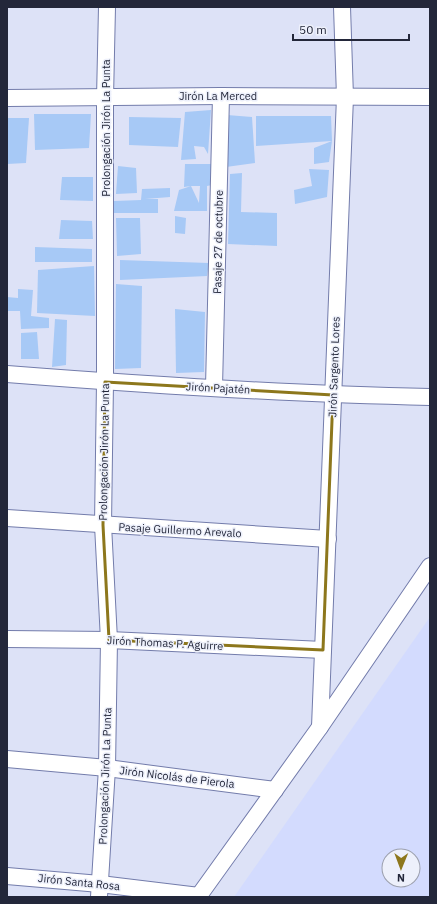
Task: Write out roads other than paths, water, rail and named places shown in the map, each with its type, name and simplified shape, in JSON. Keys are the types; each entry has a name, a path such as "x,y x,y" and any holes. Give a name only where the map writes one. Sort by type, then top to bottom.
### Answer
{"street":[{"name":"Prolongación Jirón La Punta","path":"100,890 108,768 109,640 103,525 105,382 105,98 107,7"},
{"name":"Jirón Sargento Lores","path":"320,727 345,97 342,7"},
{"name":"Jirón La Merced","path":"7,98 221,96 430,97"},
{"name":"Pasaje 27 de octubre","path":"214,387 221,96"},
{"name":"Jirón Pajatén","path":"7,374 105,382 333,394 430,397"},
{"name":"Pasaje Guillermo Arevalo","path":"7,518 328,539"},
{"path":"199,896 320,727 430,566"},
{"name":"Jirón Thomas P. Aguirre","path":"7,639 109,640 323,650"},
{"name":"Jirón Nicolás de Pierola","path":"7,759 108,768 275,790"},
{"name":"Jirón Santa Rosa","path":"7,876 100,890 199,896"}]}
